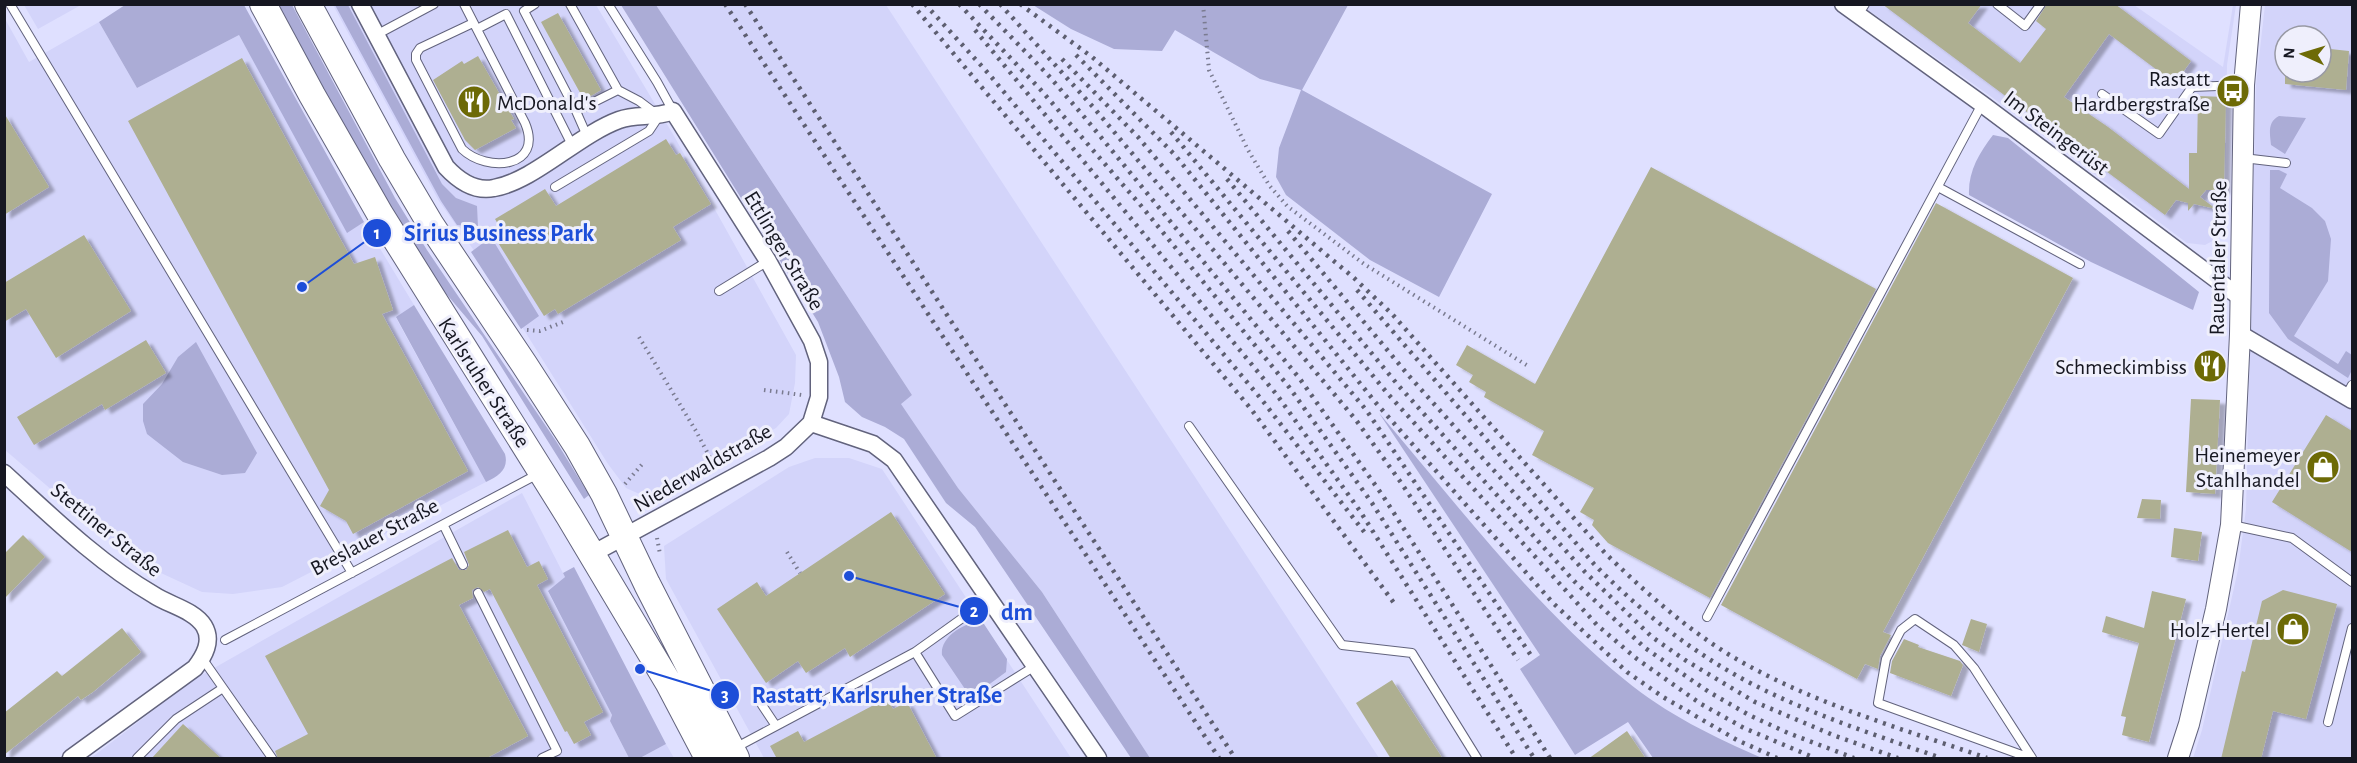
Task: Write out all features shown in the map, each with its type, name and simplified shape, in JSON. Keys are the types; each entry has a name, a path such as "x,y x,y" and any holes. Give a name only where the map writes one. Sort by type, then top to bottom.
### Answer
{"main road":[{"name":"Karlsruher Straße","path":"263,4 380,214 543,472 668,682 725,756"},
{"name":"Karlsruher Straße","path":"309,4 430,225 577,446 604,494 725,756"}],"street":[{"path":"360,4 446,167 468,185 493,188 519,179 587,136 619,120 666,114"},
{"name":"Im Steingerüst","path":"1843,4 1861,10 1982,104 2241,298"},
{"name":"Rauentaler Straße","path":"2178,759 2189,724 2213,621 2232,525 2241,298 2244,86 2251,4"},
{"name":"Ettlinger Straße","path":"666,114 768,261 812,341 819,362 819,397 811,423"},
{"path":"2240,334 2350,394"},
{"name":"Niederwaldstraße","path":"592,554 724,484 786,447 811,423"},
{"path":"811,423 873,444 894,460 1098,759"},
{"name":"Stettiner Straße","path":"4,473 130,580 154,596 200,620 206,628 208,638 202,658"},
{"path":"71,759 186,676 202,658"}],"lane":[{"path":"10,4 352,573"},
{"path":"376,35 434,4"},
{"path":"464,4 475,26 530,134 531,143 527,151 519,158 507,162 483,162 469,156 462,149 416,60 416,54 420,48 475,26 506,14 572,145"},
{"path":"535,4 524,10 587,136"},
{"path":"555,187 649,131 666,114 618,90 570,4"},
{"name":"Ettlinger Straße","path":"608,4 657,82 666,114"},
{"path":"1997,4 2025,26 2041,4"},
{"path":"2102,94 2159,134 2192,87 2244,86"},
{"path":"576,111 618,90"},
{"path":"1707,617 1982,104"},
{"path":"2243,158 2286,163"},
{"path":"1938,188 2080,264"},
{"path":"719,291 768,261"},
{"path":"1189,426 1342,645 1412,653 1477,759"},
{"name":"Breslauer Straße","path":"225,640 543,472"},
{"path":"2232,525 2292,538 2352,582"},
{"path":"444,526 463,565"},
{"path":"478,593 556,751 542,759"},
{"path":"725,756 776,726 915,652 989,599"},
{"path":"1915,619 1954,645 1974,668 2031,759 1878,703 1886,658 1901,630 1915,619"},
{"path":"2328,722 2352,628"},
{"path":"915,652 955,716 1035,666"},
{"path":"202,658 272,759"},
{"path":"137,759 176,719 223,688"},
{"path":"762,705 776,726"}],"path":[{"path":"1203,4 1209,70 1248,150 1269,185 1287,206 1365,264 1528,366"},
{"path":"523,332 528,329 540,331 562,322"},
{"path":"639,337 696,431 724,484"},
{"path":"764,390 819,397"},
{"path":"623,487 644,462"},
{"path":"787,552 800,573"}],"shaded area":[{"path":"24,5 81,5 38,29"},
{"path":"125,5 244,5 364,222 347,233 239,35 137,88 99,22"},
{"path":"276,5 292,5 395,198 427,250 556,441 589,495 584,499 482,336 443,290 384,199"},
{"path":"333,5 596,5 674,136 796,355 795,383 789,414 776,428 657,495 644,496 626,488 608,464 475,252 439,201"},
{"path":"335,5 348,5 442,184 456,198 477,206 478,227 457,225 441,201"},
{"path":"621,5 656,5 912,395 901,404 958,488 1042,592 1150,758 1131,758 975,527 946,503 904,439 885,427 862,417 845,402 839,377 818,322"},
{"path":"656,5 886,5 1379,758 1150,758 1042,592 958,488 900,403 912,395"},
{"path":"1033,5 1348,5 1302,90 1492,194 1439,297 1370,260 1286,195 1276,177 1279,148 1301,90 1260,79 1175,30 1162,51 1114,49 1071,29"},
{"path":"1861,5 2134,5 2223,67 2233,5 2236,5 2227,65 2224,226 2218,238 2205,245 2187,243 1989,95"},
{"path":"2265,5 2352,5 2352,758 2193,758 2202,730 2238,570 2246,509 2256,85"},
{"path":"4,17 29,62 99,22 137,88 239,35 347,232 364,222 414,305 396,318 486,482 282,587 233,594 202,592 135,561 5,450"},
{"path":"2279,116 2306,118 2285,154 2271,145 2271,125"},
{"path":"1993,135 2008,138 2199,292 2193,310 2091,262 1969,195 1970,178 1975,163"},
{"path":"2270,170 2279,170 2287,174 2280,188 2312,208 2325,221 2331,239 2328,281 2294,336 2338,364 2346,351 2352,355 2352,370 2348,378 2288,339 2269,313"},
{"path":"491,237 539,316 521,329 471,252"},
{"path":"414,305 505,454 506,464 502,471 486,482 396,317"},
{"path":"196,342 257,453 245,473 222,475 183,462 147,434 143,421 143,404 162,384 178,357"},
{"path":"1379,413 1527,587 1591,651 1657,704 1708,733 1762,758 1653,758 1628,722 1575,755 1520,669 1540,655"},
{"path":"815,458 849,458 882,469 1071,758 764,758 666,579 664,546 789,467"},
{"path":"522,493 565,577 548,592 612,715 610,721 629,758 91,758 193,680"},
{"path":"574,567 666,744 640,758 629,758 610,721 612,715 548,591 565,577 563,573"},
{"path":"976,622 984,624 1007,659 1006,672 987,686 971,690 965,689 942,655 942,649 953,633"},
{"path":"666,744 674,758 640,758"}],"building":[{"path":"1882,4 1982,4 1968,23 2020,63 2046,29 2036,21 2047,4 2115,4 2191,61 2178,79 2169,79 2109,34 2064,97 2108,127 2189,189 2189,153 2197,153 2198,96 2226,97 2224,190 2206,190 2200,197 2216,209 2194,204 2188,211 2188,203 2176,200 2165,215"},
{"path":"558,13 601,90 584,100 541,22"},
{"path":"2333,49 2349,51 2346,90 2285,84 2333,84"},
{"name":"McDonald's","path":"478,56 514,119 511,120 516,128 475,150 465,140 433,80 462,61 464,64"},
{"path":"242,58 354,264 375,257 393,310 382,314 468,471 353,534 346,521 320,506 329,490 128,121"},
{"path":"4,113 49,187 4,215"},
{"path":"666,139 676,155 680,153 711,204 673,227 681,240 558,314 555,309 544,316 497,241 505,236 495,219 545,189 556,206"},
{"path":"1651,167 1876,289 1710,598 1608,543 1592,525 1594,520 1580,512 1594,488 1532,455 1544,431 1484,397 1486,392 1469,382 1473,375 1456,365 1467,345 1535,384"},
{"path":"1936,203 2073,278 1883,632 1891,635 1880,656 1878,669 1865,664 1857,679 1721,605"},
{"path":"84,235 131,311 56,358 26,309 4,322 4,283"},
{"path":"146,340 166,373 105,410 102,404 34,445 17,417"},
{"path":"2191,399 2220,400 2215,494 2186,492"},
{"name":"Heinemeyer Stahlhandel","path":"2326,415 2352,431 2352,552 2272,502"},
{"path":"2142,499 2161,500 2160,519 2137,518"},
{"path":"891,512 945,594 850,657 845,648 806,673 798,661 766,683 717,609 757,582 766,596"},
{"path":"2174,528 2202,532 2198,561 2171,557"},
{"path":"508,530 527,567 539,561 548,579 537,585 603,712 584,722 591,735 574,744 567,731 565,732 490,589 484,592 478,587 472,590 473,598 459,605 528,736 485,759 278,759 275,751 308,734 265,656 452,558 459,570 466,570 469,565 464,552"},
{"path":"23,535 45,557 4,599 4,554"},
{"path":"2283,590 2337,604 2306,719 2273,711 2261,759 2221,759 2262,601"},
{"path":"2152,591 2186,599 2149,742 2122,735 2126,717 2121,716 2139,643 2102,632 2106,616 2144,628"},
{"path":"1971,619 1987,624 1979,652 1962,645"},
{"path":"122,628 141,652 93,692 81,700 78,696 4,755 4,713 57,671 62,676"},
{"path":"1904,639 1919,645 1918,647 1960,661 1963,665 1951,696 1890,673 1892,661"},
{"path":"1392,680 1443,759 1391,759 1356,703"},
{"path":"887,698 893,709 907,702 937,759 774,759 776,757 770,746 798,731 804,742"},
{"path":"183,724 222,759 151,759"},
{"path":"1627,731 1646,759 1588,759"}],"railway":[{"path":"725,4 1219,758"},
{"path":"745,4 1235,758"},
{"path":"912,4 1251,409 1394,603"},
{"path":"925,4 988,73 1262,400 1365,533"},
{"path":"959,4 1040,89 1143,208 1289,387 1372,503 1534,758"},
{"path":"979,4 1048,75 1086,119 1300,379 1383,496 1550,758"},
{"path":"1000,4 1094,108 1356,420 1402,484 1518,660"},
{"path":"1020,4 1092,57 1354,278 1392,314 1605,553 1679,619 1728,654 1790,686 1854,713 1987,758"},
{"path":"975,30 1277,395 1360,511 1516,758"},
{"path":"1076,55 1175,155 1376,403 1553,603 1627,672 1663,697 1737,740 1777,758"},
{"path":"1062,59 1138,137 1367,411 1532,657"},
{"path":"1171,132 1388,394 1597,625 1637,659 1701,704 1744,728 1815,758"},
{"path":"1227,179 1398,385 1574,581 1645,648 1709,692 1749,715 1788,733 1854,758"},
{"path":"1288,231 1409,376 1585,572 1652,637 1685,660 1755,702 1833,735 1898,758"},
{"path":"1357,290 1594,564 1673,634 1716,663 1762,689 1828,718 1941,758"}],"place":[{"name":"Rastatt Hardbergstraße","path":"2233,91"},
{"name":"McDonald's","path":"474,102"},
{"name":"Sirius Business Park","path":"302,287"},
{"name":"Schmeckimbiss","path":"2210,366"},
{"name":"Heinemeyer Stahlhandel","path":"2323,467"},
{"name":"dm","path":"849,576"},
{"name":"Holz-Hertel","path":"2293,629"},
{"name":"Rastatt, Karlsruher Straße","path":"640,669"}]}
